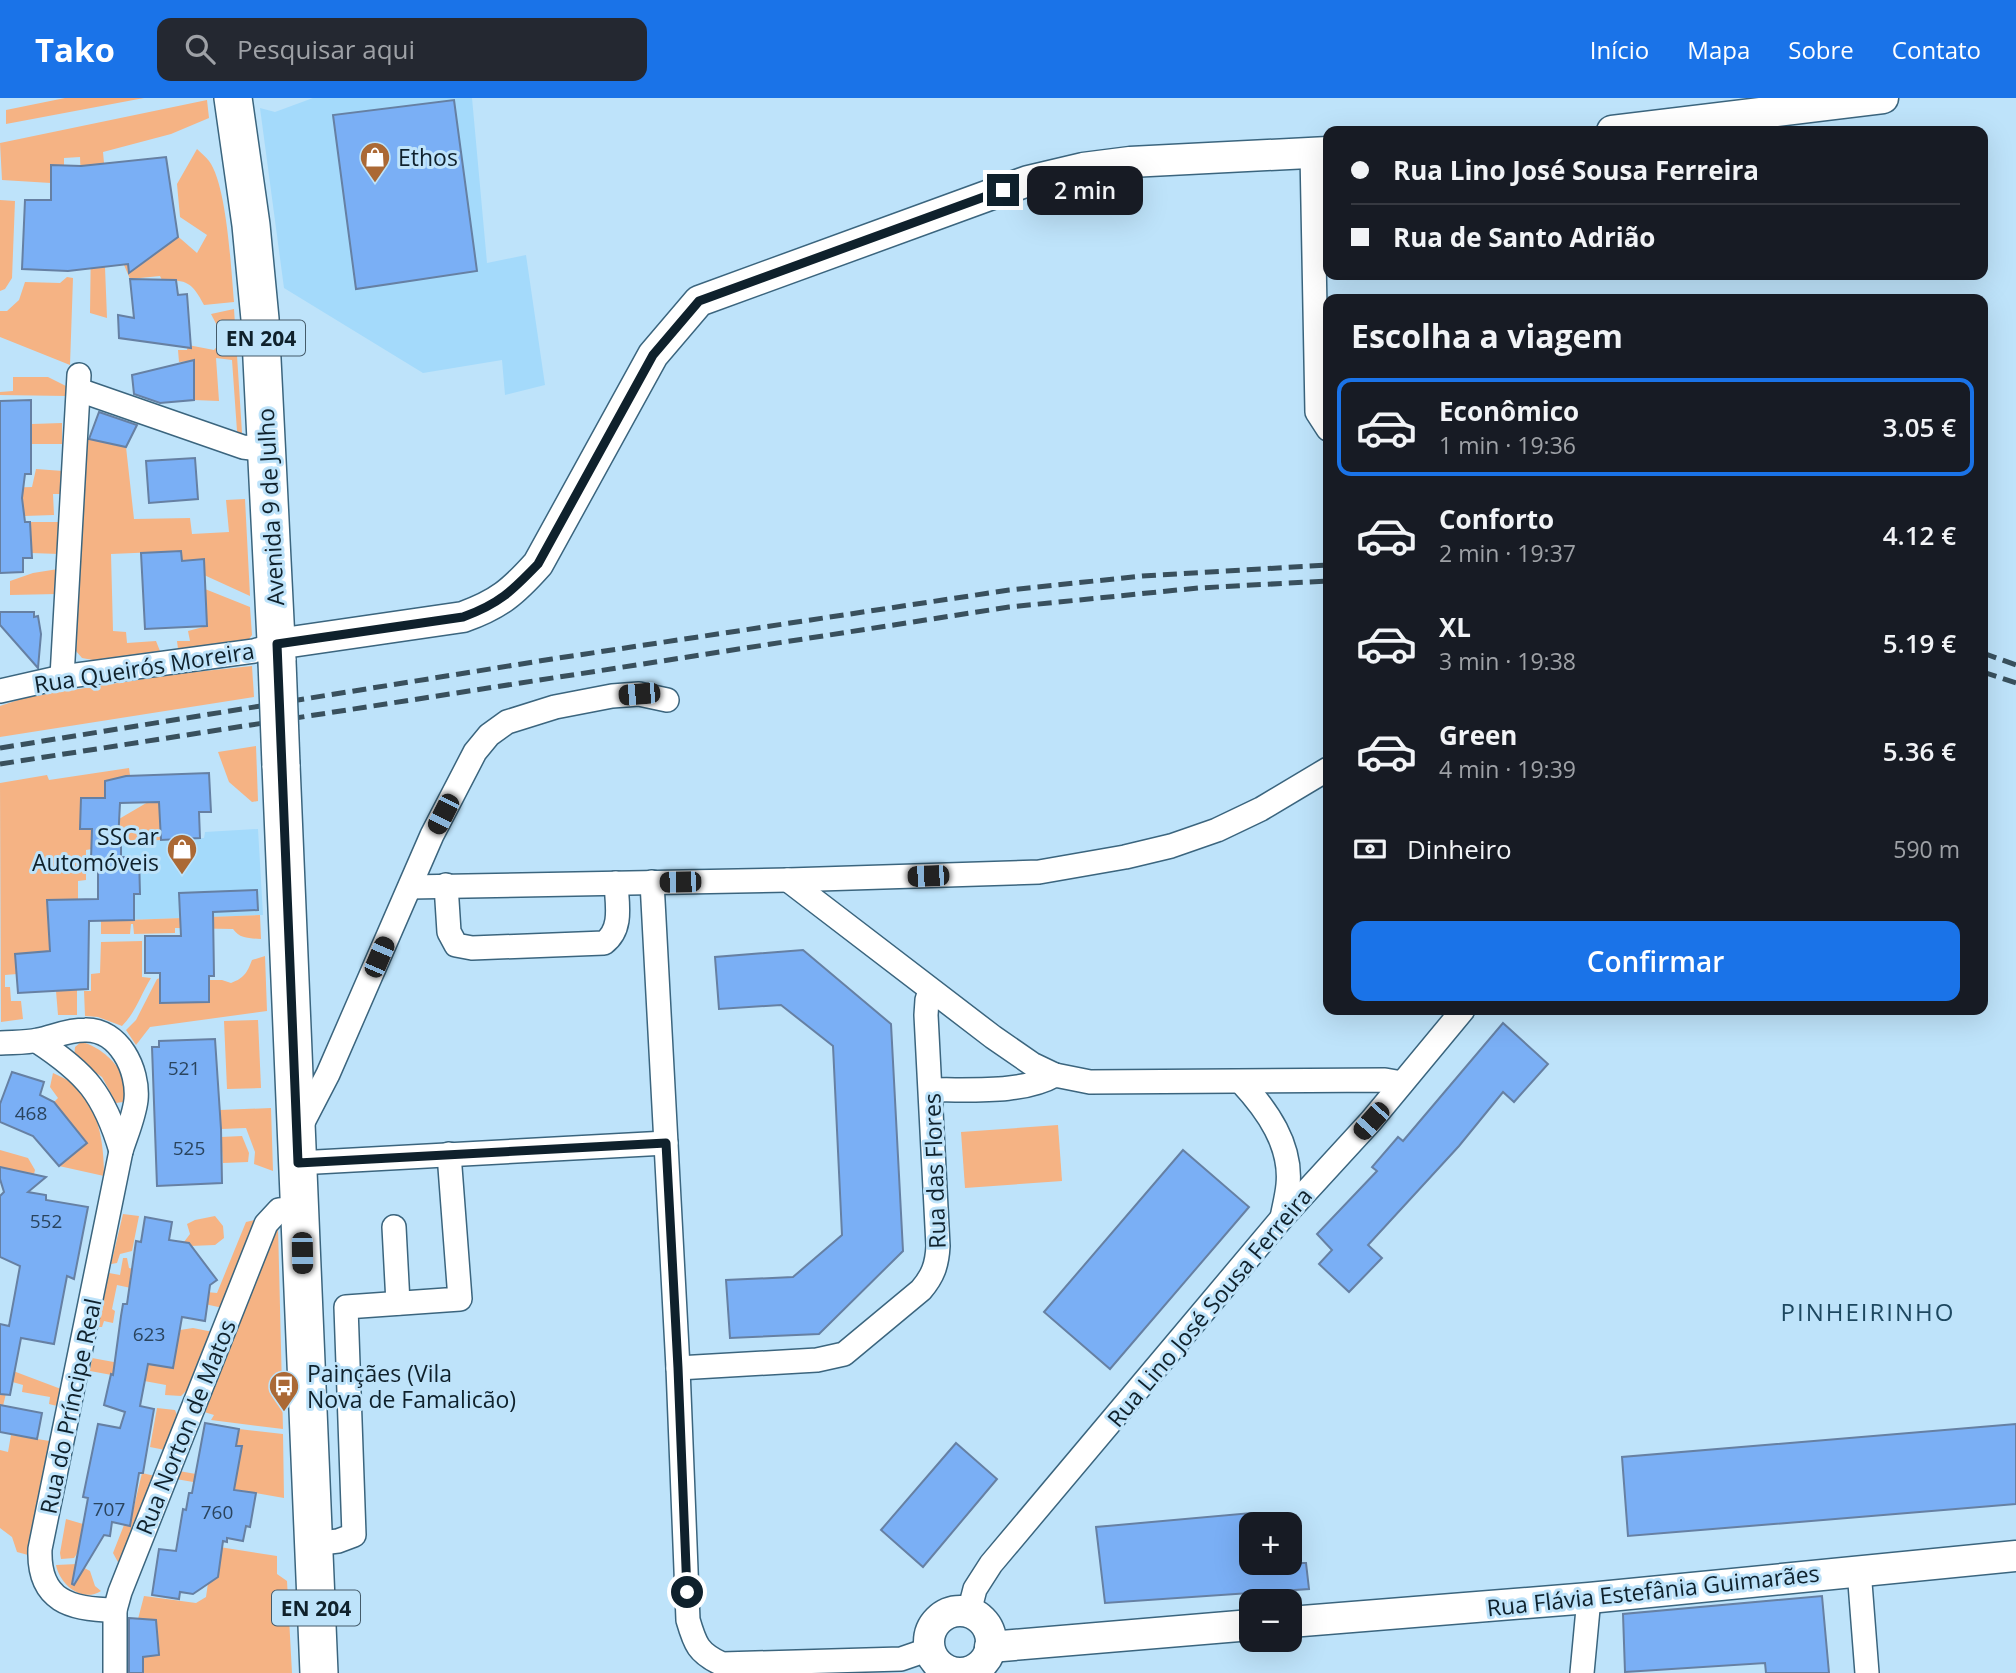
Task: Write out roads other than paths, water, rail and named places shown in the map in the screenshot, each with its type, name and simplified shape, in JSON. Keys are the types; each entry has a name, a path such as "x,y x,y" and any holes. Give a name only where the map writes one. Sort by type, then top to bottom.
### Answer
{"main road":[{"name":"Avenida 9 de Julho","path":"233,98 254,257 268,450 319,1673"}],"street":[{"path":"1653,126 1883,98"},
{"path":"1320,153 1317,412 1323,421"},
{"name":"Rua Queirós Moreira","path":"0,691 62,677 254,651 277,652 330,635 463,617 489,608 514,590 538,564 653,355 699,301 1028,181 1083,168 1130,162 1320,153"},
{"path":"62,677 79,382 243,447 268,450"},
{"path":"666,1143 449,1154 298,1148 432,835 475,752 489,735 507,722 555,707 612,696 639,694 654,695 667,700"},
{"path":"410,887 1039,872 1114,860 1171,846 1217,830 1261,809 1323,772"},
{"path":"788,880 930,991 1032,1064 1055,1075 1090,1082 1385,1080 1402,1083"},
{"path":"652,882 678,1368 688,1619 693,1640 704,1656 722,1664 901,1659 930,1649"},
{"path":"446,885 449,932 456,945 472,948 604,943 614,934 617,925 616,883"},
{"name":"Rua das Flores","path":"678,1368 817,1360 844,1354 921,1290 930,1279 937,1264 938,1246 926,1015 930,991"},
{"name":"Rua Lino José Sousa Ferreira","path":"969,1612 975,1589 991,1564 1282,1218 1371,1121 1459,1015"},
{"name":"Rua do Príncipe Real","path":"0,1043 37,1041 85,1030 97,1031 116,1042 132,1069 135,1103 121,1151 40,1549 40,1568 44,1580 66,1603 87,1610 115,1610"},
{"path":"37,1041 73,1065 90,1084 113,1124 121,1151"},
{"path":"931,1090 1019,1087 1042,1083 1055,1075"},
{"path":"1241,1082 1271,1118 1288,1162 1289,1185 1282,1218"},
{"path":"313,1544 338,1541 354,1535 346,1307 460,1299 449,1154"},
{"name":"Rua Norton de Matos","path":"115,1673 115,1610 120,1592 266,1224 279,1210 299,1208"},
{"path":"394,1227 398,1303"},
{"name":"Rua Flávia Estefânia Guimarães","path":"1302,1621 1589,1598 2016,1556"},
{"path":"1859,1570 1867,1673"},
{"path":"1582,1673 1589,1598"},
{"path":"950,1612 969,1612 977,1616 988,1629 990,1647 982,1663 967,1672 958,1673 940,1666 930,1649 929,1640 935,1623 950,1612"},
{"path":"990,1647 1239,1626"}],"railway":[{"path":"0,748 552,659 1009,590 1142,576 1323,565"},
{"path":"0,764 1009,607 1198,588 1323,581"},
{"path":"1988,655 2016,665"},
{"path":"1988,674 2016,683"}],"place":[{"name":"Ethos","path":"375,184"},
{"name":"SSCar Automóveis","path":"182,876"},
{"name":"Painçães (Vila Nova de Famalicão)","path":"284,1413"}],"district":[{"name":"PINHEIRINHO","path":"1868,1311"}]}
